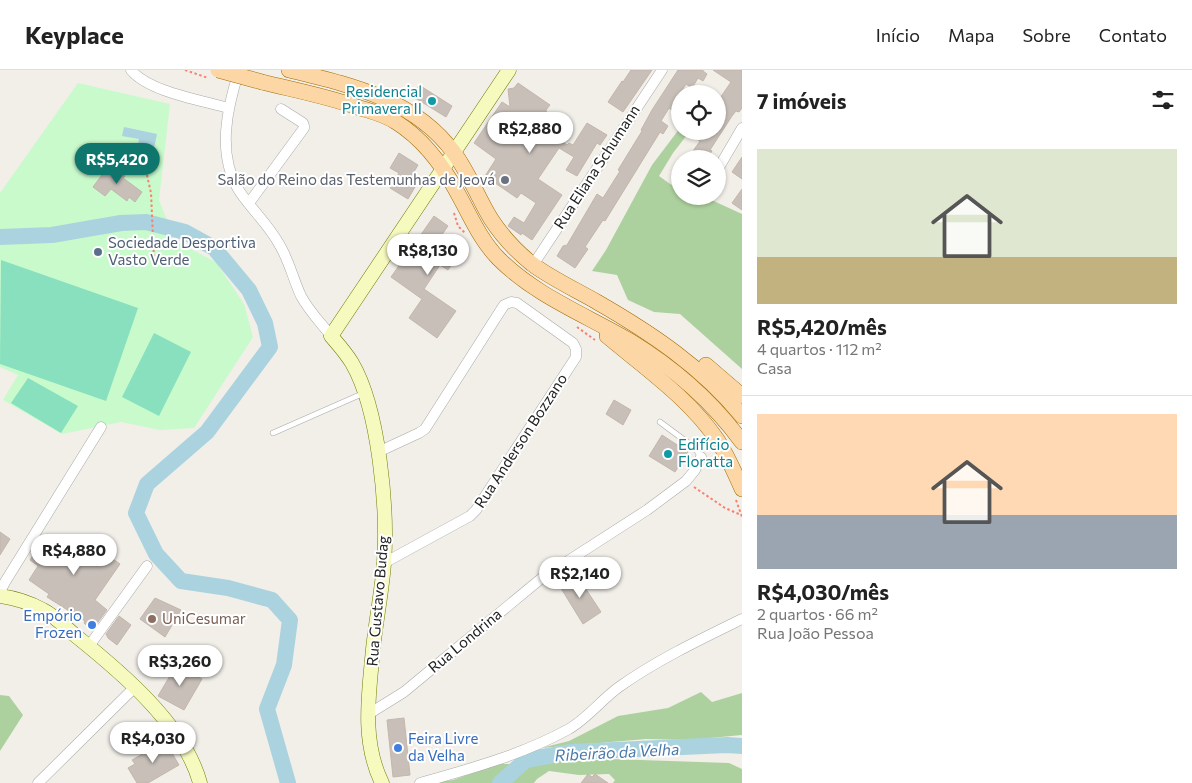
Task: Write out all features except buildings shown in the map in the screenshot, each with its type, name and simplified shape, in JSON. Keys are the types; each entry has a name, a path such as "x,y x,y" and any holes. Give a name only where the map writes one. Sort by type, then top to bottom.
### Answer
{"main road":[{"path":"289,70 363,90 405,108 427,124 454,153 492,220 510,244 533,265 640,327 676,344 742,396"},
{"path":"213,74 262,82 333,99 376,113 393,120 409,130 426,146 443,169 479,233 499,259 524,281 630,341 670,368 701,395 742,442"},
{"path":"581,314 676,394 705,424 718,441 742,489"},
{"path":"640,327 711,382 742,416"}],"street":[{"path":"131,70 145,82 160,89 228,108"},
{"name":"Rua Gustavo Budag","path":"240,70 228,108 226,129 229,165 239,190 279,244 307,306 352,363 364,393 378,452 384,501 384,563 368,715 369,745 382,783"},
{"path":"331,336 509,70"},
{"name":"Rua Eliana Schumann","path":"533,265 662,70"},
{"path":"249,203 304,128 303,123 281,109"},
{"path":"726,155 742,128"},
{"name":"Rua Anderson Bozzano","path":"378,452 425,429 504,305 511,302 518,303 573,344 576,349 576,358 476,510 462,520 384,563"},
{"path":"101,427 4,582 0,594 45,611 88,646 134,688 163,717 178,736 191,759 200,783"},
{"name":"Rua Londrina","path":"368,715 404,692 542,577 647,510 686,481 695,470 701,457"},
{"path":"88,646 147,566"},
{"path":"420,783 455,774 526,750 569,729 619,687 657,663 742,618"},
{"path":"38,783 134,688"}],"lane":[{"path":"273,433 364,393"},
{"path":"660,422 695,448 701,457"}],"path":[{"path":"185,70 213,74"},
{"path":"147,176 153,209 154,260"},
{"path":"686,481 725,508 741,515"}],"green space":[{"name":"Sociedade Desportiva Vasto Verde","path":"78,83 170,104 159,200 175,241 216,262 244,304 253,337 194,428 160,430 121,422 62,434 3,400 18,375 0,367 0,193"},
{"path":"671,140 683,140 675,150 671,150 671,156 659,176 671,185 671,205 722,205 742,214 742,369 680,314 654,312 628,300 617,275 592,271 606,250 652,165"},
{"path":"1,260 138,308 106,401 0,364"},
{"path":"154,333 191,352 159,416 122,397"},
{"path":"28,378 78,406 61,433 11,403"},
{"path":"701,692 712,702 742,693 742,735 689,740 646,739 541,748 569,741 618,716 668,708"},
{"path":"0,695 9,696 23,715 0,751"},
{"path":"611,759 729,763 742,769 742,783 613,783 615,780 609,774 579,775 549,771 534,783 508,783 525,764 550,761"},
{"path":"498,764 514,764 493,783 433,783 453,780"}],"water":[{"path":"124,127 157,134 150,168 134,164 139,139 122,136"}],"waterway":[{"name":"Ribeirão da Velha","path":"0,237 52,235 121,223 146,222 185,232 214,248 249,290 265,323 270,347 207,432 147,484 136,513 156,554 181,581 228,588 272,600 290,620 284,665 267,709 288,783"},
{"name":"Ribeirão da Velha","path":"500,783 526,760 571,752 727,745 742,746"}],"place":[{"name":"Residencial Primavera II","path":"432,101"},
{"name":"Salão do Reino das Testemunhas de Jeová","path":"505,180"},
{"name":"Sociedade Desportiva Vasto Verde","path":"98,252"},
{"name":"Edifício Floratta","path":"668,454"},
{"name":"UniCesumar","path":"152,619"},
{"name":"Empório Frozen","path":"92,625"},
{"name":"Feira Livre da Velha","path":"398,748"}]}
